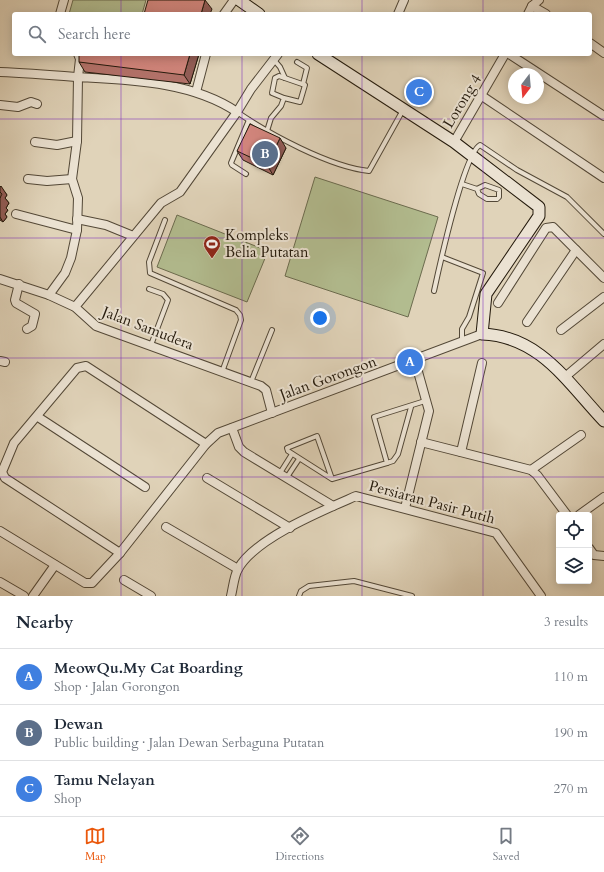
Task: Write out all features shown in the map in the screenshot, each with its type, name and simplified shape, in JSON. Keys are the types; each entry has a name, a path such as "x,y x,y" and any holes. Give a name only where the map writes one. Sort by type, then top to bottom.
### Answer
{"street":[{"path":"61,12 64,0"},
{"path":"225,12 234,0"},
{"path":"239,0 256,12"},
{"path":"399,12 404,0"},
{"path":"529,12 536,3 544,12"},
{"path":"592,44 604,53"},
{"path":"49,295 65,272 71,258 77,230 78,198 72,179 77,141 78,77 80,59 79,56"},
{"path":"196,92 205,56"},
{"path":"321,56 454,142 539,207 540,212 486,294 482,334 513,339 532,348 542,355 565,377 604,421"},
{"name":"Lorong 4","path":"454,142 504,56"},
{"path":"513,56 604,116"},
{"path":"75,307 161,202 180,192 276,57"},
{"path":"0,72 78,77 168,86 196,92 226,104 237,112"},
{"path":"482,96 604,178"},
{"path":"0,105 18,107 30,102 37,104"},
{"path":"35,142 56,145 77,141"},
{"path":"28,179 47,181 72,179"},
{"path":"16,214 77,230"},
{"path":"77,219 106,225 133,236"},
{"path":"498,303 546,228 553,227 604,278"},
{"path":"527,322 576,250"},
{"name":"Jalan Samudera","path":"0,279 49,295 75,307 96,326 261,386 266,390 272,413"},
{"path":"19,284 15,300 16,304 35,314 32,326 27,329"},
{"path":"561,330 604,297"},
{"name":"Jalan Gorongon","path":"55,565 85,582 92,583 120,553 206,444 218,433 482,334"},
{"path":"565,377 604,344"},
{"path":"405,508 429,411 425,401 415,360"},
{"path":"461,452 482,363"},
{"path":"120,553 3,474 5,461 14,443 38,417 77,368 86,366 206,444"},
{"path":"38,417 145,487"},
{"path":"232,428 239,447 244,452 333,506"},
{"path":"531,470 581,435"},
{"path":"421,442 531,470 537,475 565,512"},
{"path":"207,478 290,528"},
{"name":"Persiaran Pasir Putih","path":"231,596 238,570 249,555 264,542 333,506 356,496 496,533 541,596"},
{"path":"583,512 604,497"},
{"path":"166,527 238,570"},
{"path":"0,531 55,565 33,596"},
{"path":"592,552 594,555 604,556"},
{"path":"124,580 151,596"},
{"path":"0,582 24,596"}],"lane":[{"path":"276,57 285,78"},
{"path":"296,62 307,68 303,84 306,87 300,102 274,94 272,90 277,76 303,84"},
{"path":"267,131 272,118 281,106 284,98"},
{"path":"237,112 267,131 345,166 370,171 403,110"},
{"path":"246,174 232,166 231,163 250,120"},
{"path":"434,291 462,184 472,155 477,147 484,146 517,170 567,197 604,234"},
{"path":"462,184 477,189 482,197 487,199 496,199 499,197 499,190 495,187 485,185 477,189"},
{"path":"165,220 149,262 150,273 236,310 240,315 241,320 222,372"},
{"path":"442,257 483,273 469,317 462,329 462,342"},
{"path":"149,289 163,294 168,300 151,345"},
{"path":"251,382 272,330"},
{"path":"387,462 374,417 411,407 425,401"},
{"path":"332,479 318,436 287,448 288,451 299,460 332,479 393,461 398,454 411,407"},
{"path":"284,475 292,454"},
{"path":"284,475 299,460"},
{"path":"299,596 301,591 309,586 354,581 412,596"}],"green space":[{"path":"73,0 146,0 143,12 70,12"},
{"path":"315,177 438,217 408,317 285,276"},
{"name":"Kompleks Belia Putatan","path":"177,215 268,251 247,302 157,267"}],"building":[{"path":"148,0 205,0 202,12 145,12"},
{"path":"79,56 189,56 184,75 79,62"},
{"path":"250,124 280,138 267,165 237,151"}],"place":[{"name":"Tamu Nelayan","path":"419,92"},
{"name":"Dewan","path":"265,154"},
{"name":"Kompleks Belia Putatan","path":"212,259"},
{"name":"MeowQu.My Cat Boarding","path":"410,362"}]}
